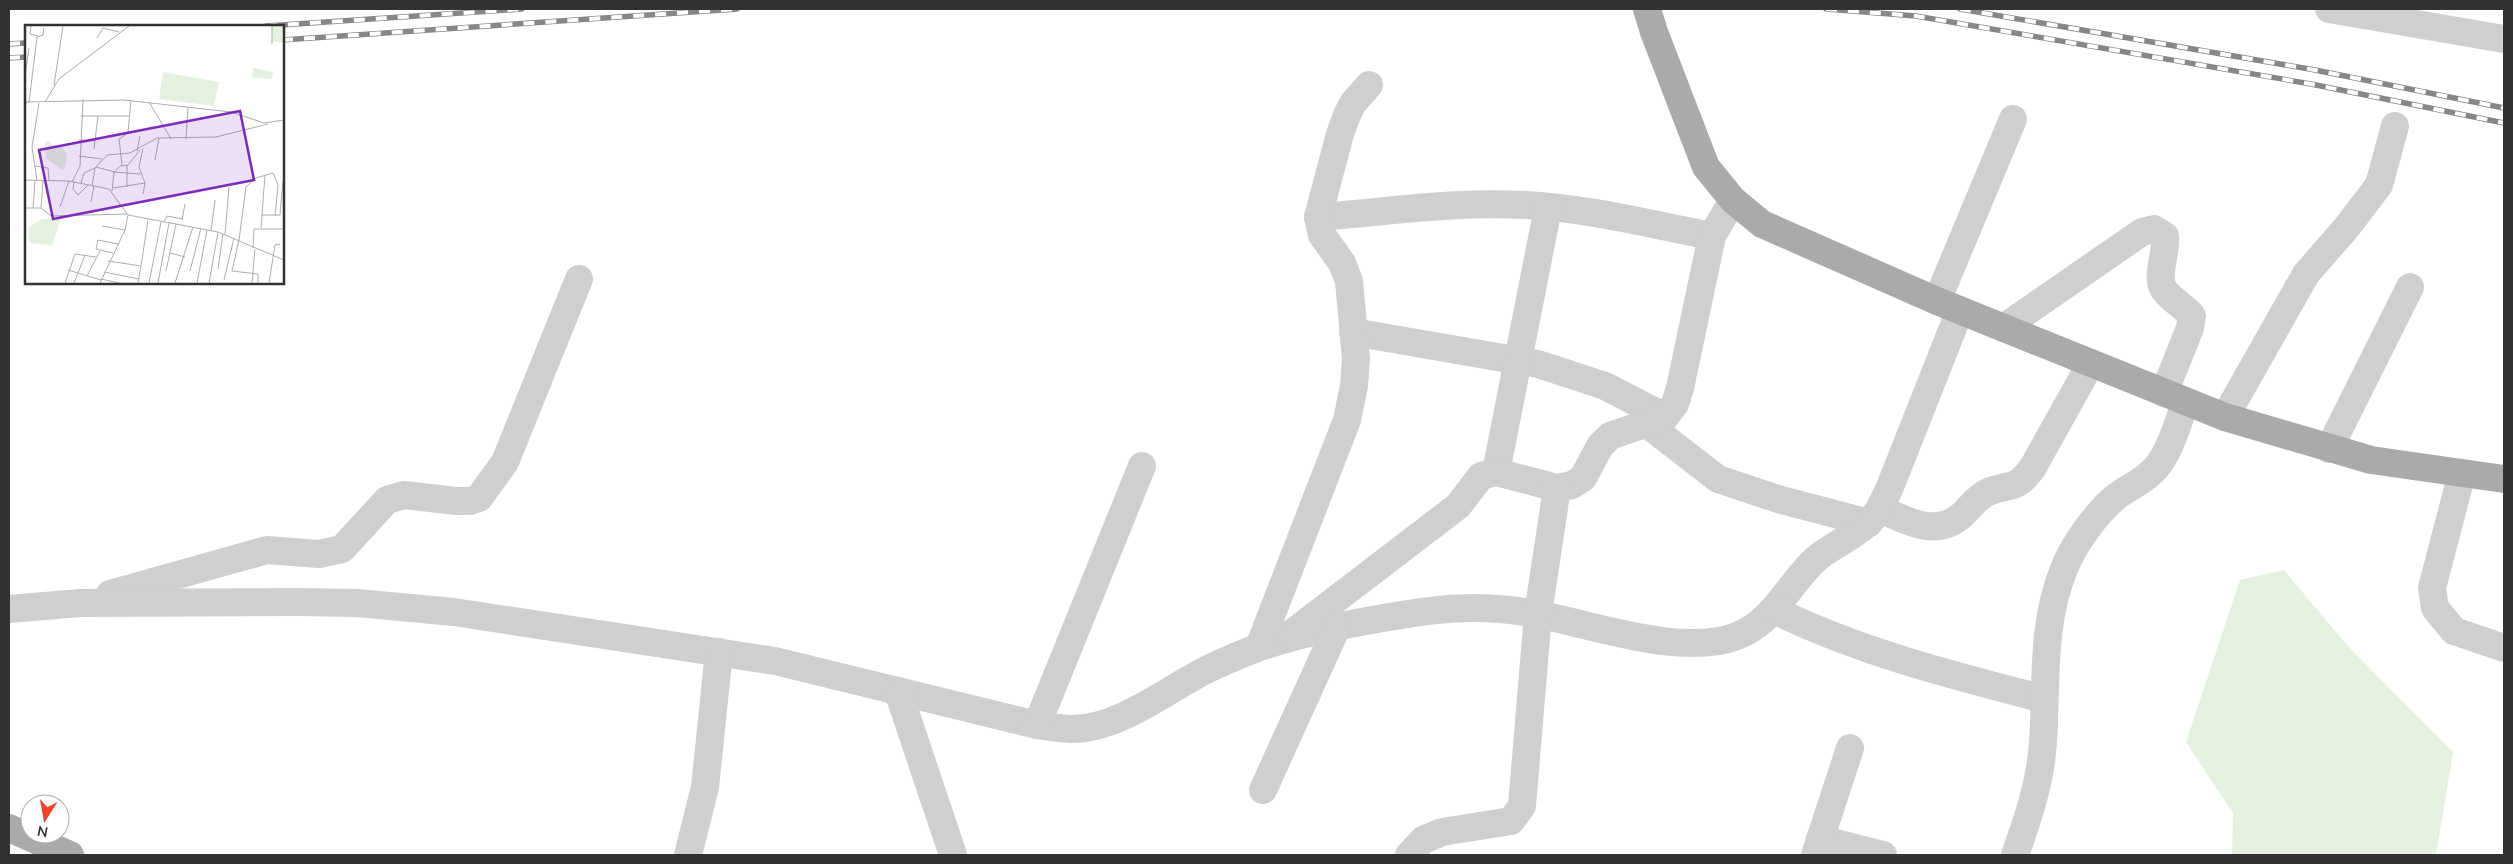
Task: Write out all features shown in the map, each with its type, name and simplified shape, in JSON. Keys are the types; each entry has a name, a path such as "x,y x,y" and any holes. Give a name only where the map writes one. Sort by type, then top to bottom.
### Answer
{"main road":[{"path":"1650,20 1706,167 1733,200 1762,224 2003,328 2225,417 2371,460 2504,479"},
{"path":"9,828 70,855"}],"street":[{"path":"2329,9 2504,39"},
{"path":"1270,644 1347,420 1356,358 1349,281 1342,263 1322,234 1318,217 1340,134 1347,115 1353,103 1369,85"},
{"path":"9,609 80,603 357,603 454,612 775,661 1037,725 1071,730 1100,724 1160,698 1207,670 1270,644 1337,627 1465,606 1538,614 1675,643 1714,642 1735,637 1755,628 1774,610 1794,582 1818,558 1874,516 1890,487 1948,305 2013,120"},
{"path":"2225,417 2306,274 2347,227 2379,185 2395,126"},
{"path":"1270,644 1458,506 1481,476 1496,472 1557,488 1572,485 1583,478 1600,446 1610,436 1656,420 1675,404 1712,236 1733,200"},
{"path":"1318,217 1488,204 1548,208 1712,236"},
{"path":"1496,472 1548,208"},
{"path":"2003,328 2142,232 2154,229 2165,236 2166,246 2160,279 2163,288 2192,316 2175,397 2168,448 2158,465 2142,481 2117,497 2074,545 2063,571 2050,616 2044,661 2044,742 2038,784 2031,814 2016,855"},
{"path":"80,603 267,550 319,554 342,549 387,500 404,495 456,501 470,501 480,498 505,462 579,278"},
{"path":"2330,449 2410,287"},
{"path":"1353,332 1519,359 1605,386 1656,420 1718,479 1778,499 1936,528 1955,519 1988,492 2009,488 2022,482 2033,467 2092,363"},
{"path":"1037,725 1142,466"},
{"path":"2462,473 2432,588 2434,608 2454,631 2504,648"},
{"path":"1410,855 1422,840 1442,832 1511,821 1522,806 1538,614 1557,488"},
{"path":"1774,610 1819,632 1868,651 1916,666 2044,699"},
{"path":"1263,790 1337,627"},
{"path":"688,855 705,787 719,652"},
{"path":"898,691 953,855"},
{"path":"1850,748 1818,847 1883,855"}],"green space":[{"path":"2284,570 2346,644 2453,752 2436,855 2232,855 2233,813 2186,742 2240,580"}],"railway":[{"path":"281,25 522,9"},
{"path":"284,40 737,9"},
{"path":"1826,9 1916,16 2311,84 2504,123"},
{"path":"1960,9 2315,70 2504,108"},
{"path":"9,44 25,43"},
{"path":"9,58 25,57"}]}
